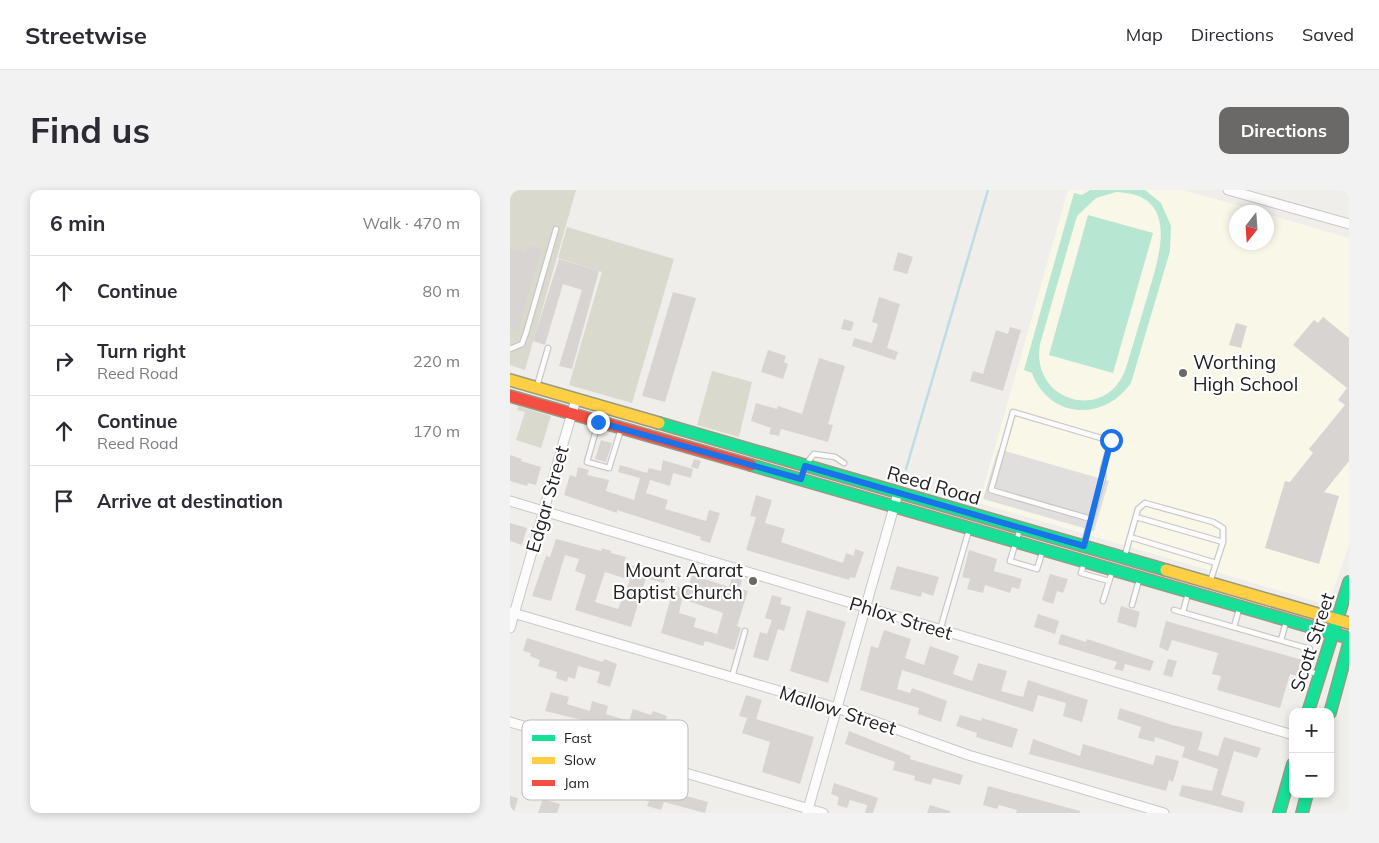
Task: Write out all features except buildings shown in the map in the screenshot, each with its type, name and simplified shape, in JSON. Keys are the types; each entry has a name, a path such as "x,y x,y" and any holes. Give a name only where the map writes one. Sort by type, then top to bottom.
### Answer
{"street":[{"path":"1228,190 1349,224"},
{"name":"Reed Road","path":"510,380 1349,623"},
{"name":"Reed Road","path":"510,396 1084,562 1110,576 1140,579 1349,638"},
{"name":"Edgar Street","path":"510,628 512,612 576,399"},
{"path":"684,446 688,432"},
{"path":"801,479 805,466"},
{"path":"807,811 898,493"},
{"name":"Phlox Street","path":"510,501 866,606 1062,668 1289,734"},
{"name":"Scott Street","path":"1309,708 1349,582"},
{"path":"1205,598 1210,583"},
{"name":"Mallow Street","path":"512,612 837,708 968,755 1164,813"},
{"name":"Scott Street","path":"1331,708 1349,643"},
{"path":"510,722 522,726"},
{"path":"688,775 807,811 823,813"},
{"path":"1279,813 1289,778"},
{"path":"1302,813 1307,798"}],"lane":[{"path":"510,349 522,344 556,229"},
{"path":"537,388 548,348"},
{"path":"1084,546 1091,519 1111,440 1013,412 991,490 1091,519"},
{"path":"598,422 587,462 609,468 621,428"},
{"path":"805,466 814,454 835,457 844,463"},
{"path":"1124,558 1138,509 1145,503 1214,522 1223,528 1223,542 1210,583"},
{"path":"1136,517 1223,542"},
{"path":"1020,527 1010,561 1037,569 1043,550"},
{"path":"940,630 969,528"},
{"path":"1130,537 1216,563"},
{"path":"1103,602 1110,576"},
{"path":"1132,605 1140,579"},
{"path":"1183,612 1188,593"},
{"path":"1234,627 1239,608"},
{"path":"1174,610 1310,649 1304,670 1319,674"},
{"path":"1281,640 1287,621"},
{"path":"732,677 745,631"}],"shaded area":[{"path":"510,190 576,190 525,370 510,365"},
{"name":"Worthing High School","path":"1068,190 1183,190 1237,205 1229,205 1229,250 1274,250 1274,216 1349,238 1349,545 1330,600 1325,604 979,503"},
{"path":"567,227 674,259 632,403 569,385 602,272 558,258"},
{"path":"712,371 752,382 739,437 697,425"},
{"path":"518,406 551,416 541,448 516,440 525,412 517,410"},
{"path":"998,449 1109,481 1094,531 983,499"}],"green space":[{"path":"1090,190 1145,190 1161,203 1171,226 1170,251 1131,383 1120,396 1107,404 1092,409 1078,410 1064,407 1051,399 1040,388 1032,373 1024,370 1074,193 1082,195","holes":["1116,192 1137,196 1151,204 1158,216 1161,231 1160,248 1152,282 1126,368 1116,385 1103,396 1088,400 1072,399 1058,392 1047,380 1040,364 1040,344 1077,216 1096,198"]},
{"path":"1088,215 1153,233 1113,373 1049,355"}],"waterway":[{"path":"906,469 988,190"}],"traffic: fast":[{"path":"659,423 1166,570"},
{"path":"751,465 1349,638"},
{"path":"1309,708 1349,582"},
{"path":"1331,708 1349,643"},
{"path":"1279,813 1289,778"},
{"path":"1302,813 1306,798"}],"traffic: slow":[{"path":"510,380 659,423"},
{"path":"1166,570 1349,623"}],"traffic: jam":[{"path":"510,396 751,465"}],"place":[{"name":"Worthing High School","path":"1183,373"},
{"name":"Mount Ararat Baptist Church","path":"753,581"}],"route":[{"path":"598,422 801,479 805,466 1084,546 1103,478 1103,469 1111,440"}]}
